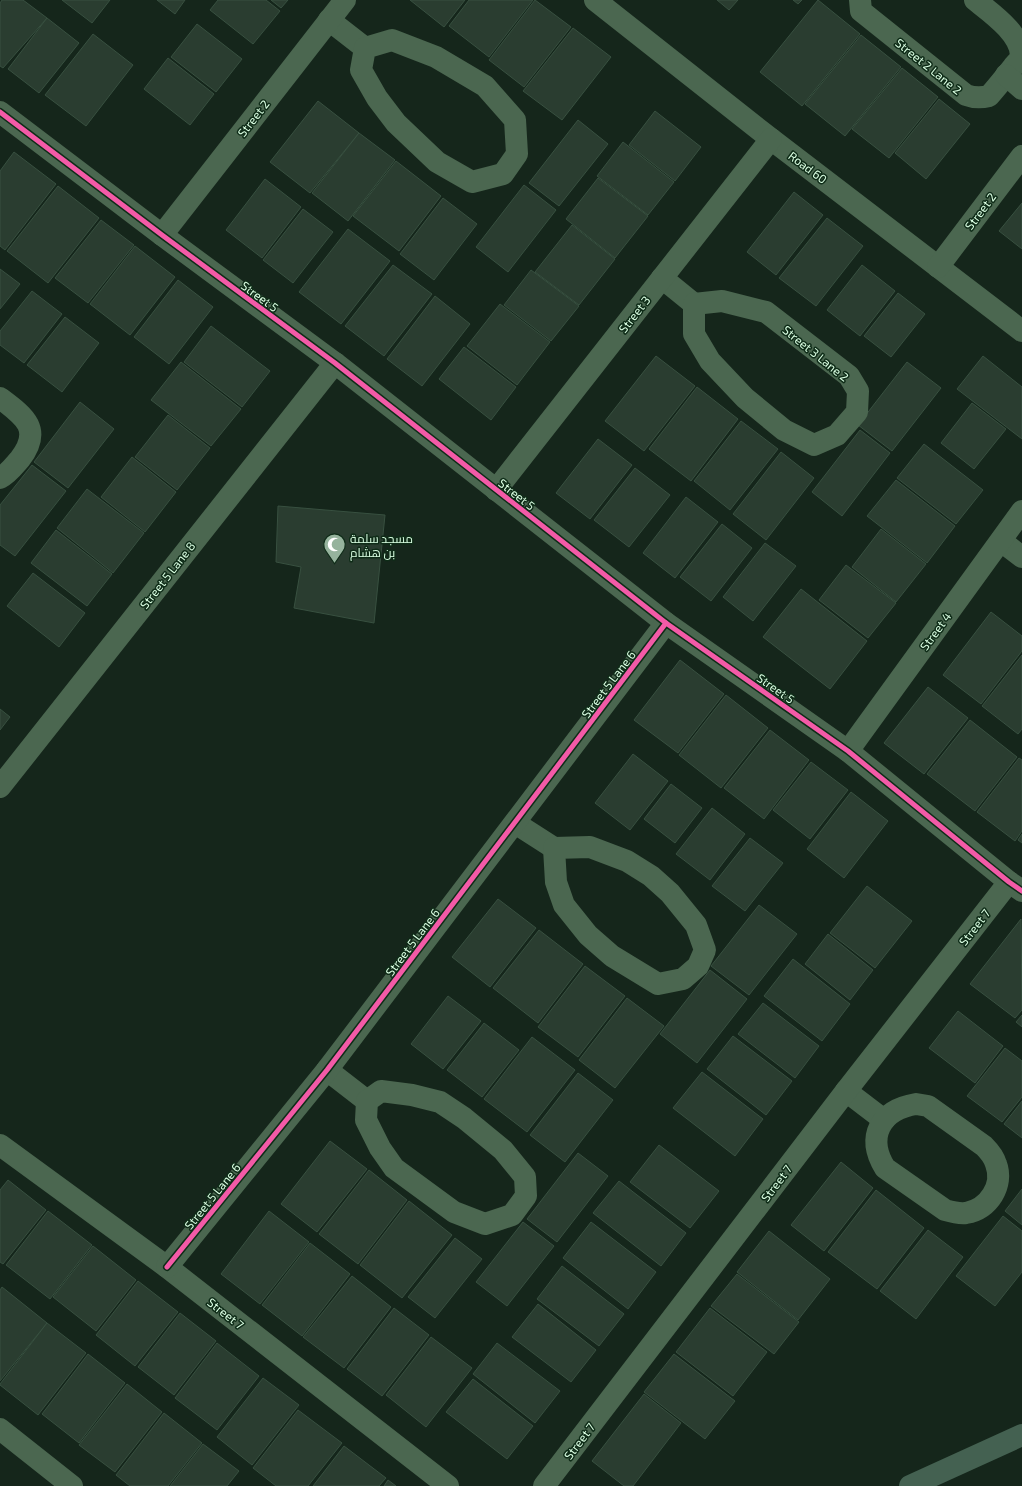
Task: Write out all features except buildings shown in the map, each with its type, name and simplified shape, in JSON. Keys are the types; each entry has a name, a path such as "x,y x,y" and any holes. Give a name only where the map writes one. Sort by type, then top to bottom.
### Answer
{"main road":[{"path":"921,1483 1022,1435"}],"street":[{"name":"Street 2","path":"162,235 345,0"},
{"name":"Street 2 Lane 2","path":"860,0 861,11 966,95 974,98 990,96 1014,82 1021,58 1022,48 1019,39 1011,28 975,0"},
{"name":"Road 60","path":"606,3 771,139 1022,331"},
{"path":"329,20 365,48"},
{"path":"392,40 436,57 485,86 515,120 517,154 503,174 472,182 437,162 396,123 378,98 361,70 365,48 392,40"},
{"name":"Street 5","path":"0,112 162,235 335,363 666,623 848,751 1015,886"},
{"name":"Street 3","path":"496,490 771,139"},
{"name":"Street 2","path":"938,267 1022,156"},
{"path":"662,278 694,304"},
{"name":"Street 3 Lane 2","path":"722,301 766,312 849,376 858,391 857,412 837,435 814,445 784,430 745,398 710,361 694,334 694,304 722,301"},
{"name":"Street 5 Lane 8","path":"0,787 335,363"},
{"path":"0,398 21,414 28,424 31,436 28,449 7,474 0,478"},
{"name":"Street 4","path":"848,751 1022,511"},
{"path":"1001,541 1022,557"},
{"name":"Street 5 Lane 6","path":"167,1268 327,1070 666,623"},
{"path":"515,822 554,848 590,847 627,861 651,876 670,893 696,925 705,950 698,966 684,979 658,984 612,956 588,934 564,905 556,882 554,848"},
{"name":"Street 7","path":"544,1486 846,1091 1015,886"},
{"path":"327,1070 366,1101"},
{"path":"381,1091 412,1095 440,1102 464,1118 503,1150 525,1178 526,1196 512,1215 485,1224 454,1212 394,1168 380,1148 366,1120 366,1101 381,1091"},
{"path":"846,1091 884,1120"},
{"path":"916,1104 928,1106 984,1146 991,1154 996,1164 998,1174 997,1185 993,1195 986,1203 976,1210 966,1213 945,1210 885,1168 879,1160 876,1140 878,1130 884,1120 893,1111 904,1106 916,1104"},
{"name":"Street 7","path":"0,1145 167,1268 448,1486"},
{"path":"0,1429 72,1486"}],"cycle path":[{"path":"0,112 162,235 335,363 666,623 848,751 1022,891"},
{"path":"167,1267 327,1070 666,623"}],"place":[{"name":"مسجد سلمة بن هشام","path":"334,564"}]}
